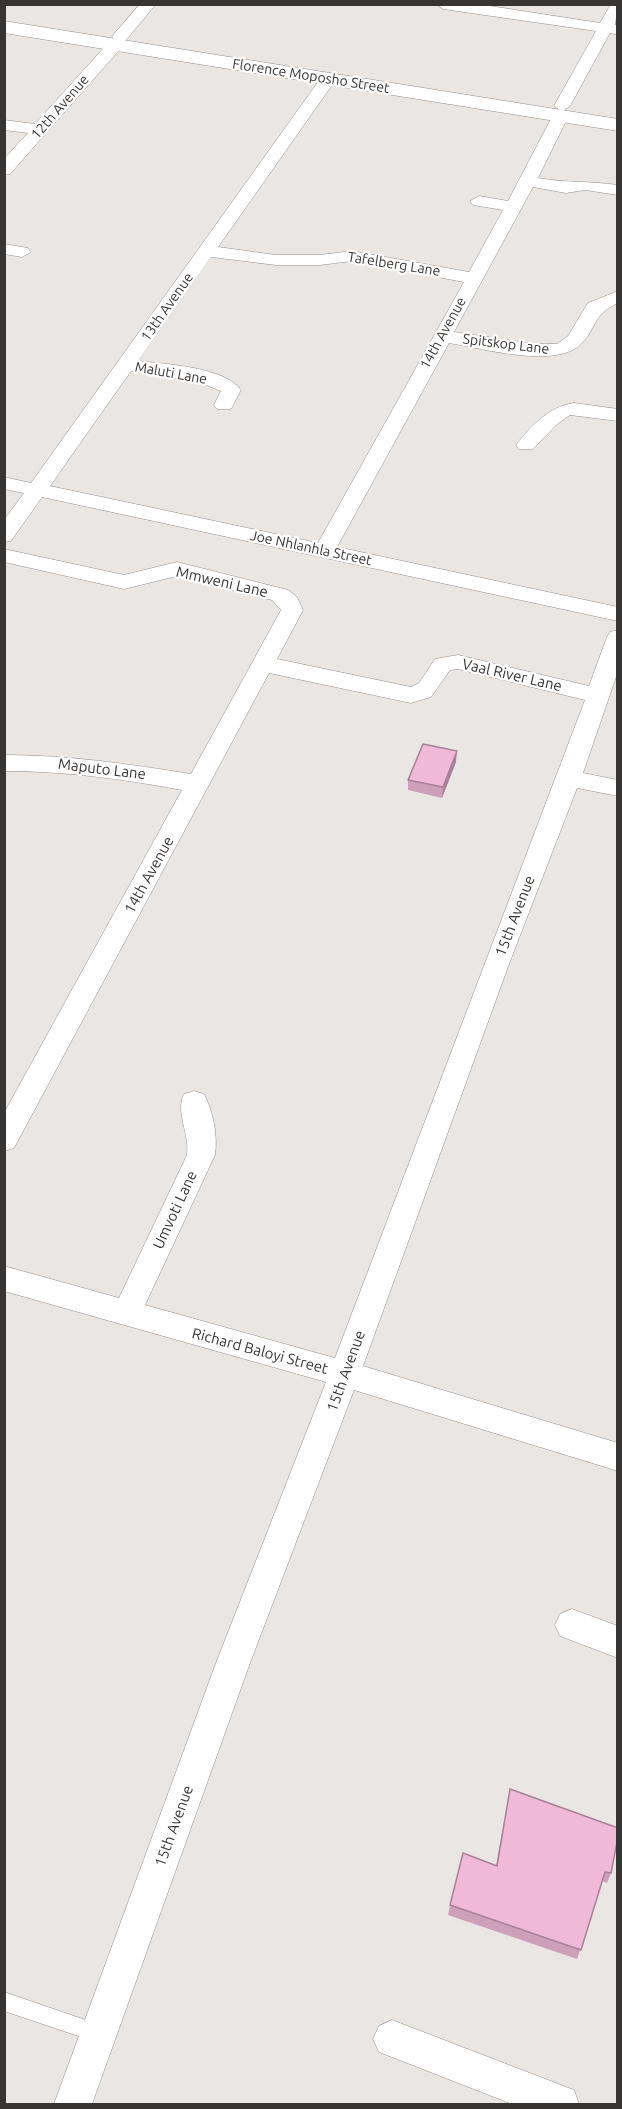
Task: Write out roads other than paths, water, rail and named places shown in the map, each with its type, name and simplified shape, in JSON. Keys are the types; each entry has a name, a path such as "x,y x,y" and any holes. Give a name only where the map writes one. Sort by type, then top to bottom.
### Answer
{"street":[{"name":"12th Avenue","path":"4,170 149,4"},
{"path":"443,4 611,29"},
{"name":"14th Avenue","path":"324,550 514,207 562,111 611,29 618,5"},
{"name":"Florence Moposho Street","path":"4,19 329,78 562,111 618,115"},
{"name":"Florence Moposho Street","path":"4,27 118,41 562,111 618,125"},
{"name":"13th Avenue","path":"4,536 329,78"},
{"path":"4,125 40,130"},
{"path":"527,181 566,188 585,185 618,190"},
{"path":"479,201 514,207"},
{"name":"Tafelberg Lane","path":"207,251 287,260 320,260 352,256 474,278"},
{"name":"Spitskop Lane","path":"441,336 535,350 561,350 575,340 595,307 618,296"},
{"name":"Maluti Lane","path":"126,365 205,378 224,384 231,390 224,405"},
{"path":"526,445 554,414 562,410 583,409 618,415"},
{"name":"Joe Nhlanhla Street","path":"4,483 618,614"},
{"name":"Mmweni Lane","path":"4,555 124,582 177,569 280,595 289,602 292,610"},
{"name":"14th Avenue","path":"4,1140 292,610"},
{"name":"15th Avenue","path":"73,2104 233,1663 345,1374 496,964 569,778 618,637"},
{"name":"Vaal River Lane","path":"264,664 411,695 420,694 428,689 443,664 458,662 599,696"},
{"name":"Maputo Lane","path":"4,763 46,763 130,772 198,784"},
{"path":"569,778 618,788"},
{"name":"Umvoti Lane","path":"126,1314 201,1155 204,1143 194,1102"},
{"name":"Richard Baloyi Street","path":"4,1278 345,1374 618,1457"},
{"path":"572,1625 618,1642"},
{"path":"392,2039 560,2104"}],"lane":[{"path":"4,2001 99,2034"}]}
